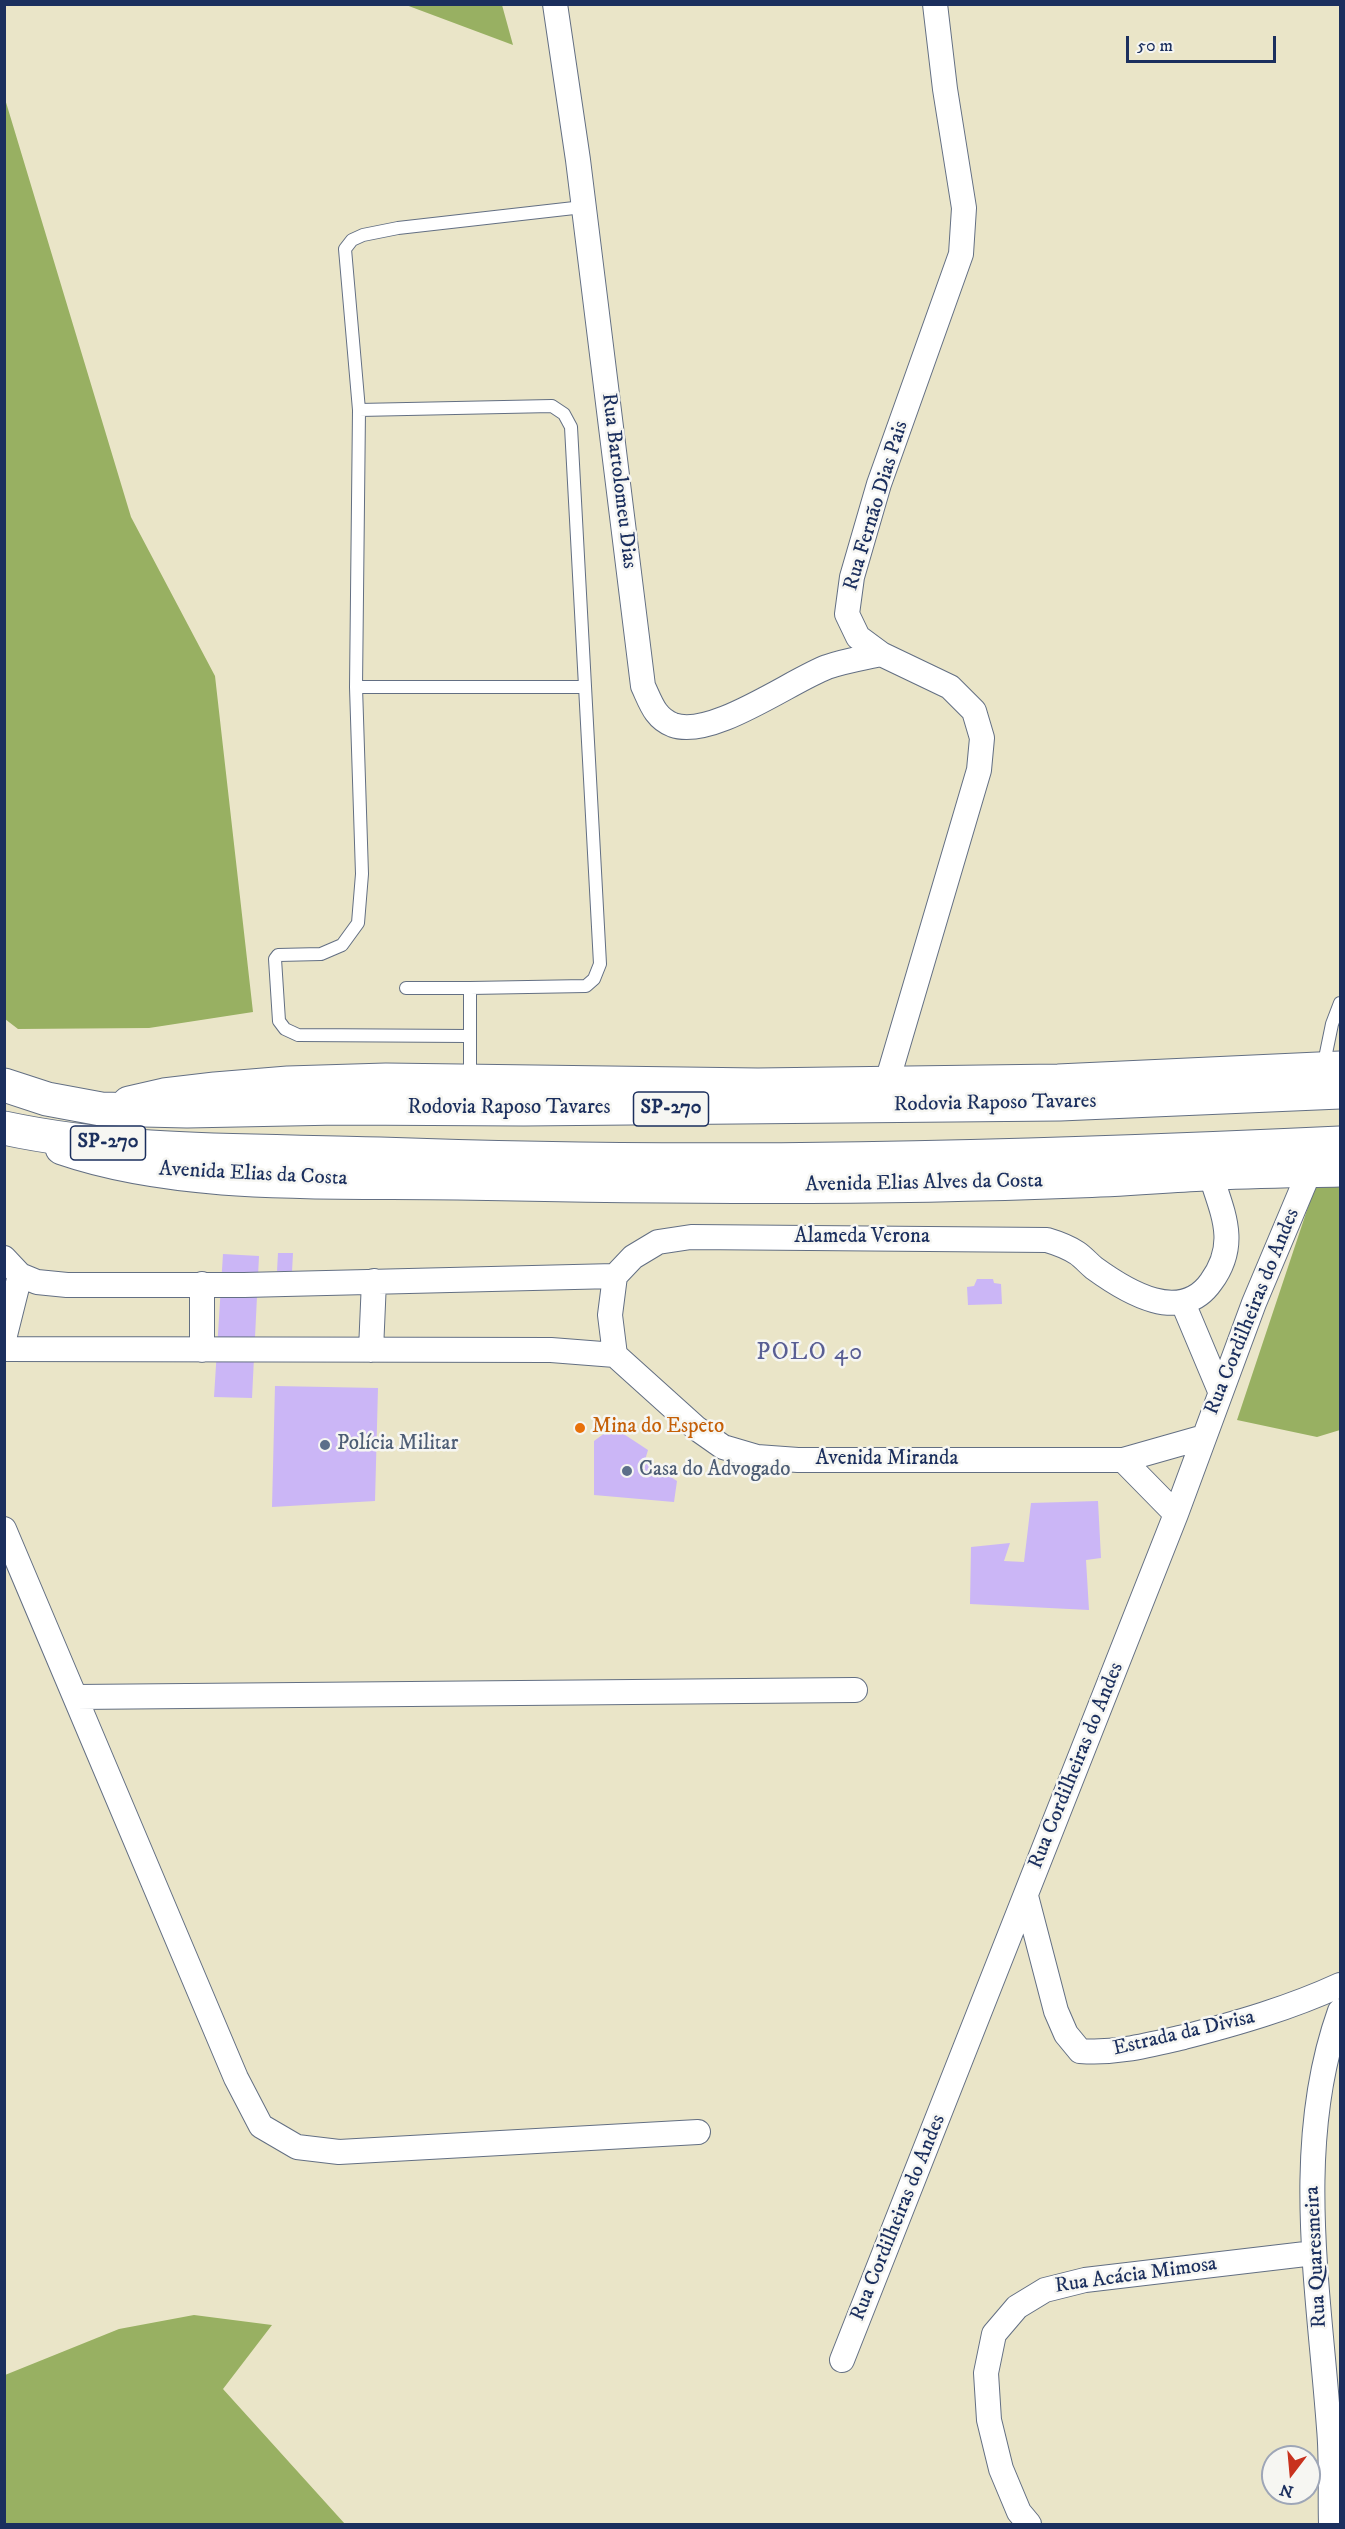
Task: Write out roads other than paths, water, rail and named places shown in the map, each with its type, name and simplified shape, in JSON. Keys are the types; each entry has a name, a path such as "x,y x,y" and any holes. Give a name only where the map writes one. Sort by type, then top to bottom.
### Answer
{"main road":[{"path":"101,1109 164,1095 288,1083 386,1080 758,1085 1335,1076"},
{"name":"Rodovia Raposo Tavares","path":"4,1085 47,1099 101,1109 187,1111 339,1108 536,1109 1060,1104 1335,1076"},
{"name":"SP-270","path":"5,1128 79,1140 135,1145 420,1156 596,1159 1094,1153 1341,1143"},
{"name":"Avenida Elias da Costa","path":"5,1128 136,1168 194,1175 291,1180 507,1184"},
{"name":"Avenida Elias Alves da Costa","path":"507,1184 822,1186 1078,1181 1210,1173 1325,1170"}],"street":[{"name":"Rua Bartolomeu Dias","path":"555,4 644,686 656,714 674,725 701,726 746,709 827,667 880,654"},
{"name":"Rua Fernão Dias Pais","path":"887,1082 979,770 982,738 974,711 950,687 880,654 858,637 848,614 852,577 879,484 961,254 964,208 934,4"},
{"name":"Rua Cordilheiras do Andes","path":"842,2360 1176,1514 1220,1391 1325,1170"},
{"path":"1210,1173 1224,1216 1228,1243 1222,1268 1206,1290 1194,1299 1183,1303 1220,1391"},
{"name":"Alameda Verona","path":"615,1276 633,1257 658,1242 691,1237 1047,1240 1079,1254 1092,1266 1139,1294 1169,1304 1183,1303"},
{"path":"4,1339 12,1266 37,1282 67,1285 244,1285 615,1276 610,1315 615,1355 551,1350 4,1349"},
{"path":"371,1350 374,1281"},
{"path":"202,1284 202,1350"},
{"name":"Avenida Miranda","path":"615,1355 696,1428 723,1447 757,1457 798,1460 1123,1460 1204,1437"},
{"path":"1123,1460 1176,1514"},
{"path":"4,1529 236,2078 261,2126 297,2147 339,2152 698,2132"},
{"path":"76,1697 855,1690"},
{"name":"Estrada da Divisa","path":"1026,1896 1056,2011 1066,2034 1080,2051 1103,2053 1138,2048 1238,2024 1298,2004 1341,1984"},
{"name":"Rua Quaresmeira","path":"1334,2515 1335,2425 1314,2253 1314,2142 1324,2071 1338,2019"},
{"name":"Rua Acácia Mimosa","path":"1029,2524 1019,2512 1001,2469 989,2420 986,2373 994,2334 1017,2307 1045,2289 1085,2280 1314,2253"}],"lane":[{"path":"468,1036 298,1035 285,1029 279,1021 275,959 278,955 321,954 342,945 358,923 362,874 356,687 359,410 345,249 352,240 363,235 398,228 583,207"},
{"path":"359,410 552,406 564,414 571,427 600,964 594,979 586,986 406,988"},
{"path":"356,687 585,687"},
{"path":"470,988 468,1036 470,1082"},
{"path":"1335,1076 1332,1024 1341,1003"}],"place":[{"name":"Mina do Espeto","path":"580,1428"},
{"name":"Polícia Militar","path":"325,1445"},
{"name":"Casa do Advogado","path":"627,1471"}],"district":[{"name":"POLO 40","path":"810,1354"}]}
